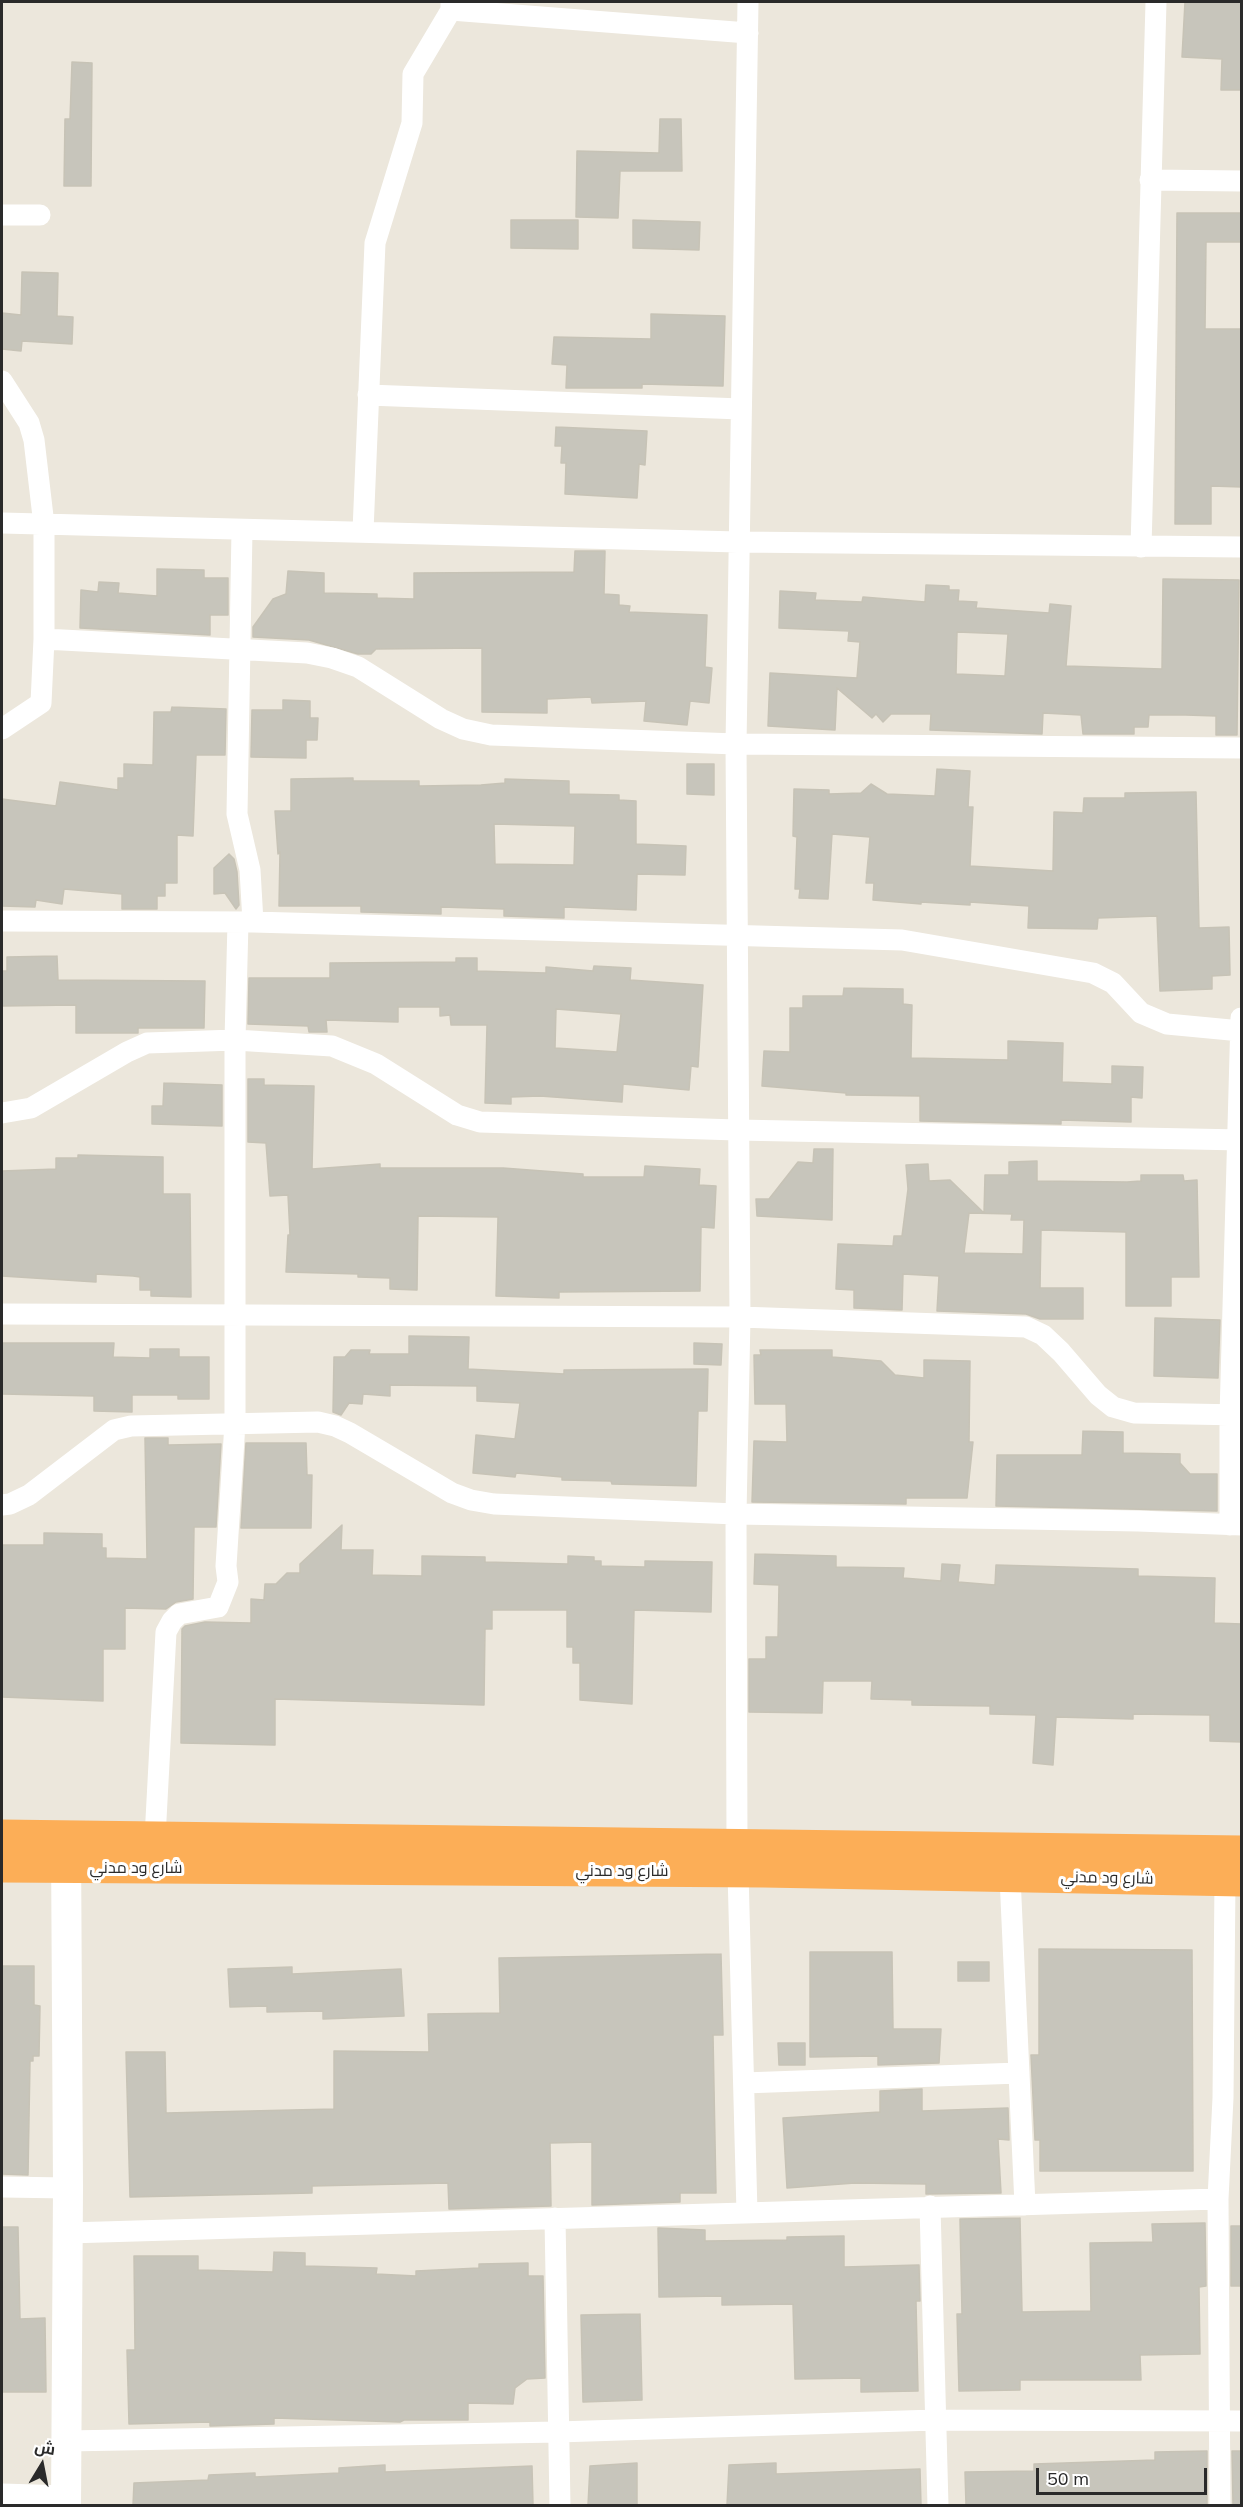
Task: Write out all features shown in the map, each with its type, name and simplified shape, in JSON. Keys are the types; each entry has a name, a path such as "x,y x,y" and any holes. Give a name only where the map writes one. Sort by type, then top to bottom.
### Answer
{"highway":[{"name":"شارع ود مدني","path":"2,1836 66,1852 738,1858 1242,1852"},
{"name":"شارع ود مدني","path":"2,1866 66,1852 155,1838 738,1858 1010,1876 1233,1880"}],"street":[{"path":"747,2213 738,1858 736,1514 740,1317 735,934 738,543 748,2"},
{"path":"1141,547 1156,2"},
{"path":"363,531 375,243 412,123 413,74 451,6 748,33"},
{"path":"1150,180 1242,181"},
{"path":"2,215 40,215"},
{"path":"2,381 29,423 34,440 44,525 44,639 41,703 2,729"},
{"path":"368,395 741,410"},
{"path":"2,523 363,531 738,543 1242,547"},
{"path":"155,1838 166,1632 171,1621 179,1614 218,1607 228,1582 226,1566 235,1423 233,1314 235,1040 250,870 237,814 238,650 242,530"},
{"path":"44,639 307,653 332,658 358,667 441,719 464,729 482,733 736,744 1242,748"},
{"path":"2,921 246,922 902,940 1093,973 1113,983 1141,1014 1167,1024 1241,1031"},
{"path":"2,1505 10,1504 29,1495 114,1430 131,1426 318,1422 335,1426 452,1492 471,1500 494,1504 736,1514 1138,1521 1236,1525 1242,1017"},
{"path":"2,1113 31,1108 127,1052 147,1043 235,1040 332,1046 376,1064 457,1115 480,1122 737,1130 1240,1140"},
{"path":"2,1314 740,1317 1026,1327 1043,1335 1098,1395 1113,1407 1134,1413 1236,1416"},
{"path":"2,2494 67,2501 66,1852"},
{"path":"1010,1876 1025,2205"},
{"path":"1220,2505 1218,2199 1232,2098 1233,1880"},
{"path":"744,2083 1019,2073"},
{"path":"2,2187 68,2188"},
{"path":"68,2233 1218,2199"},
{"path":"930,2206 938,2505"},
{"path":"555,2218 560,2505"},
{"path":"67,2441 558,2432 935,2420 1242,2421"}],"building":[{"path":"1185,2 1242,2 1242,90 1221,90 1222,59 1182,57"},
{"path":"72,62 92,63 91,186 64,186 65,119 70,119"},
{"path":"660,119 681,119 682,171 620,171 618,218 576,217 577,151 659,153"},
{"path":"1177,213 1242,213 1242,242 1206,242 1205,329 1242,329 1242,487 1211,486 1211,524 1175,524"},
{"path":"511,220 578,220 578,249 511,248"},
{"path":"633,220 700,222 699,250 633,248"},
{"path":"22,272 58,273 57,316 73,317 72,344 22,341 21,351 2,349 2,313 21,315"},
{"path":"651,314 725,316 723,386 642,384 642,388 566,388 567,365 552,364 554,337 651,339"},
{"path":"556,427 647,431 645,465 639,464 637,498 565,494 566,463 561,463 562,446 555,446"},
{"path":"575,551 605,551 604,594 619,595 619,605 630,606 629,612 707,615 705,667 712,668 709,703 690,701 687,725 644,721 646,701 592,703 591,697 547,699 547,713 482,712 482,648 376,649 371,654 358,654 309,640 253,637 253,627 273,599 286,594 288,571 324,573 324,593 377,594 377,598 414,599 414,573 574,572"},
{"path":"157,569 204,570 204,578 228,578 228,615 210,615 210,635 80,628 81,590 98,592 99,582 119,583 118,593 157,596"},
{"path":"1163,579 1239,580 1237,735 1216,735 1216,716 1186,715 1149,715 1148,727 1134,727 1134,734 1083,734 1081,715 1043,713 1042,734 930,730 931,714 891,714 883,722 876,714 872,718 837,688 835,730 768,726 770,673 857,678 860,642 848,641 849,631 779,628 780,591 816,593 815,600 862,602 863,597 925,602 926,585 949,586 949,590 959,590 958,601 977,602 976,608 1049,613 1050,604 1071,606 1066,666 1162,669","holes":["957,632 1008,634 1005,676 956,674"]},
{"path":"283,700 310,701 310,718 318,718 317,740 306,740 306,758 251,757 252,710 283,710"},
{"path":"172,707 226,709 225,755 196,755 193,836 177,835 177,883 165,883 165,896 157,896 157,909 122,909 122,894 64,889 62,904 36,900 35,907 2,906 2,799 56,806 60,782 118,790 118,778 124,778 124,764 153,765 154,712 171,712"},
{"path":"687,764 714,764 714,795 687,794"},
{"path":"937,769 970,771 968,807 973,807 970,866 1053,871 1054,812 1083,813 1084,798 1125,798 1125,793 1196,792 1199,928 1229,927 1230,975 1212,976 1212,989 1160,991 1157,916 1098,918 1097,929 1028,928 1029,906 970,902 970,905 921,902 921,904 873,900 874,883 866,883 870,837 832,834 828,899 799,898 800,889 795,889 797,837 793,836 794,789 829,790 829,794 861,793 871,784 887,794 935,796"},
{"path":"353,778 353,781 419,781 419,786 481,785 505,783 505,779 569,781 569,794 619,795 619,800 636,801 636,844 686,846 685,875 637,874 636,910 564,907 564,918 504,916 504,909 441,907 441,914 361,912 361,906 279,906 280,852 278,854 275,811 291,811 291,779","holes":["494,824 575,826 574,865 495,864"]},
{"path":"229,854 234,859 237,872 239,905 236,909 225,893 214,894 214,868"},
{"path":"57,956 58,980 205,981 204,1028 138,1028 138,1033 76,1033 76,1005 2,1006 2,971 7,971 7,957"},
{"path":"456,958 477,958 477,971 546,973 546,967 593,971 594,966 631,968 630,980 703,985 698,1067 691,1066 689,1090 623,1084 622,1102 540,1096 511,1097 511,1104 485,1103 487,1025 451,1025 450,1015 440,1016 440,1007 398,1007 398,1022 326,1020 327,1032 309,1032 308,1026 248,1024 249,978 330,978 330,963 456,962","holes":["556,1009 621,1014 617,1052 555,1048"]},
{"path":"844,988 903,989 903,1004 912,1005 911,1058 1008,1060 1008,1041 1063,1043 1062,1082 1112,1084 1112,1066 1143,1067 1142,1098 1131,1097 1131,1122 1061,1120 1061,1124 920,1121 920,1096 846,1095 846,1093 762,1086 764,1051 790,1052 790,1008 803,1008 803,996 843,996"},
{"path":"248,1079 264,1079 264,1085 314,1086 312,1169 380,1164 380,1168 503,1168 583,1174 583,1177 644,1177 645,1166 700,1169 699,1185 716,1186 714,1228 701,1227 700,1291 559,1292 559,1298 496,1296 498,1217 418,1216 417,1290 390,1289 390,1278 358,1277 358,1274 286,1272 288,1235 290,1235 288,1195 270,1196 266,1143 248,1142"},
{"path":"164,1083 222,1085 222,1126 152,1124 152,1106 163,1106"},
{"path":"814,1149 833,1149 832,1220 757,1216 756,1199 769,1199 798,1162 813,1163"},
{"path":"78,1155 163,1157 163,1194 190,1194 191,1297 151,1296 151,1290 140,1290 140,1277 133,1276 96,1274 96,1282 2,1276 2,1171 56,1169 56,1158 78,1158"},
{"path":"1037,1161 1037,1181 1127,1182 1141,1181 1141,1175 1183,1175 1184,1181 1197,1180 1199,1277 1171,1277 1171,1306 1126,1306 1126,1232 1041,1230 1040,1288 1083,1288 1083,1319 1040,1319 1026,1314 937,1311 939,1276 903,1274 902,1310 854,1308 854,1290 836,1289 838,1244 893,1246 894,1236 902,1236 908,1189 906,1165 928,1164 929,1181 950,1180 984,1213 985,1175 1009,1175 1009,1162","holes":["969,1213 1012,1214 1011,1220 1024,1220 1023,1254 964,1253"]},
{"path":"1155,1318 1220,1320 1218,1378 1154,1376"},
{"path":"409,1336 469,1337 468,1369 564,1374 564,1370 708,1369 707,1411 698,1411 696,1486 612,1484 611,1481 562,1480 562,1477 516,1473 515,1477 473,1473 476,1435 515,1439 520,1403 477,1401 477,1386 390,1385 390,1396 363,1394 362,1404 349,1403 341,1415 333,1412 334,1357 345,1357 351,1350 370,1350 369,1354 409,1354"},
{"path":"2,1343 114,1343 113,1357 150,1358 150,1349 179,1349 179,1357 209,1357 209,1399 178,1399 178,1395 132,1395 132,1412 94,1411 94,1396 2,1394"},
{"path":"694,1343 722,1344 721,1365 694,1364"},
{"path":"760,1350 832,1350 832,1357 881,1361 895,1375 924,1378 924,1360 970,1361 969,1442 973,1442 967,1498 906,1498 906,1504 752,1502 754,1441 787,1442 786,1404 755,1404 754,1355 761,1355"},
{"path":"1083,1431 1123,1432 1123,1453 1180,1454 1180,1463 1190,1474 1217,1474 1217,1511 996,1506 997,1455 1082,1455"},
{"path":"145,1438 168,1438 168,1445 221,1444 216,1527 194,1527 193,1599 176,1602 166,1609 125,1608 125,1649 103,1649 103,1701 2,1697 2,1545 44,1545 44,1533 102,1534 102,1548 106,1548 106,1558 147,1559"},
{"path":"246,1443 306,1443 307,1475 312,1475 311,1528 241,1528"},
{"path":"342,1525 341,1550 373,1550 372,1575 422,1576 422,1556 485,1557 485,1562 568,1564 568,1556 594,1557 594,1561 601,1561 601,1566 645,1567 645,1561 712,1562 711,1612 634,1610 632,1704 580,1700 580,1663 573,1663 573,1647 567,1647 567,1610 492,1610 492,1629 485,1629 484,1705 275,1699 275,1745 181,1743 182,1629 185,1626 205,1622 251,1623 251,1599 264,1600 265,1584 276,1584 287,1573 300,1573 300,1564"},
{"path":"755,1554 836,1556 836,1567 904,1568 903,1578 941,1581 942,1564 960,1565 958,1582 995,1585 996,1565 1138,1569 1138,1576 1215,1578 1214,1623 1242,1624 1242,1742 1210,1741 1210,1715 1133,1714 1133,1719 1056,1717 1053,1765 1033,1763 1036,1715 990,1714 990,1706 912,1705 912,1700 871,1699 872,1681 823,1681 822,1713 749,1712 749,1659 766,1659 766,1637 778,1637 779,1585 754,1584"},
{"path":"1039,1949 1192,1950 1193,2171 1040,2171 1040,2140 1035,2140 1031,2055 1039,2055"},
{"path":"810,1952 892,1952 893,2029 941,2029 939,2063 878,2065 878,2056 810,2057"},
{"path":"721,1954 723,2035 713,2035 716,2193 680,2193 680,2202 592,2205 592,2142 550,2143 551,2206 449,2209 448,2183 312,2186 312,2193 130,2197 126,2052 165,2052 166,2113 334,2109 334,2051 429,2052 428,2014 500,2013 499,1958"},
{"path":"958,1962 989,1962 989,1981 958,1981"},
{"path":"2,1966 34,1966 34,2005 40,2006 39,2056 33,2056 33,2061 30,2061 28,2175 2,2174"},
{"path":"292,1967 292,1974 401,1969 404,2016 323,2019 323,2011 267,2012 267,2006 230,2007 228,1969"},
{"path":"778,2043 805,2043 805,2065 779,2065"},
{"path":"922,2089 922,2111 1008,2108 1009,2140 998,2139 1001,2193 926,2194 926,2184 855,2183 787,2188 783,2118 880,2112 880,2091"},
{"path":"1020,2218 1022,2312 1091,2311 1090,2243 1153,2242 1152,2224 1205,2223 1206,2286 1199,2287 1200,2354 1140,2355 1141,2380 1020,2380 1020,2390 959,2391 957,2314 962,2314 960,2219"},
{"path":"1231,2226 1242,2226 1242,2286 1231,2286"},
{"path":"2,2227 18,2227 20,2319 45,2318 46,2392 2,2392"},
{"path":"658,2228 705,2230 705,2241 787,2240 787,2237 844,2236 844,2267 919,2265 920,2301 916,2301 918,2391 861,2392 861,2378 795,2379 793,2304 722,2305 722,2296 659,2297"},
{"path":"274,2252 305,2253 305,2266 377,2268 376,2274 416,2276 416,2271 479,2268 479,2264 528,2263 528,2276 543,2276 545,2378 527,2379 515,2388 513,2404 468,2403 468,2420 404,2420 400,2422 274,2418 274,2424 210,2426 210,2422 129,2424 127,2350 135,2350 134,2256 198,2256 198,2270 273,2272"},
{"path":"640,2314 642,2400 583,2402 581,2315"},
{"path":"1207,2451 1207,2505 966,2505 965,2472 1034,2471 1034,2464 1155,2460 1155,2452"},
{"path":"1232,2451 1242,2451 1242,2505 1233,2505"},
{"path":"637,2463 637,2505 588,2505 590,2466"},
{"path":"776,2463 776,2474 920,2469 921,2505 727,2505 729,2465"},
{"path":"385,2465 385,2472 532,2466 533,2505 133,2505 134,2483 208,2480 209,2475 255,2473 255,2477 339,2473 339,2468"}]}
